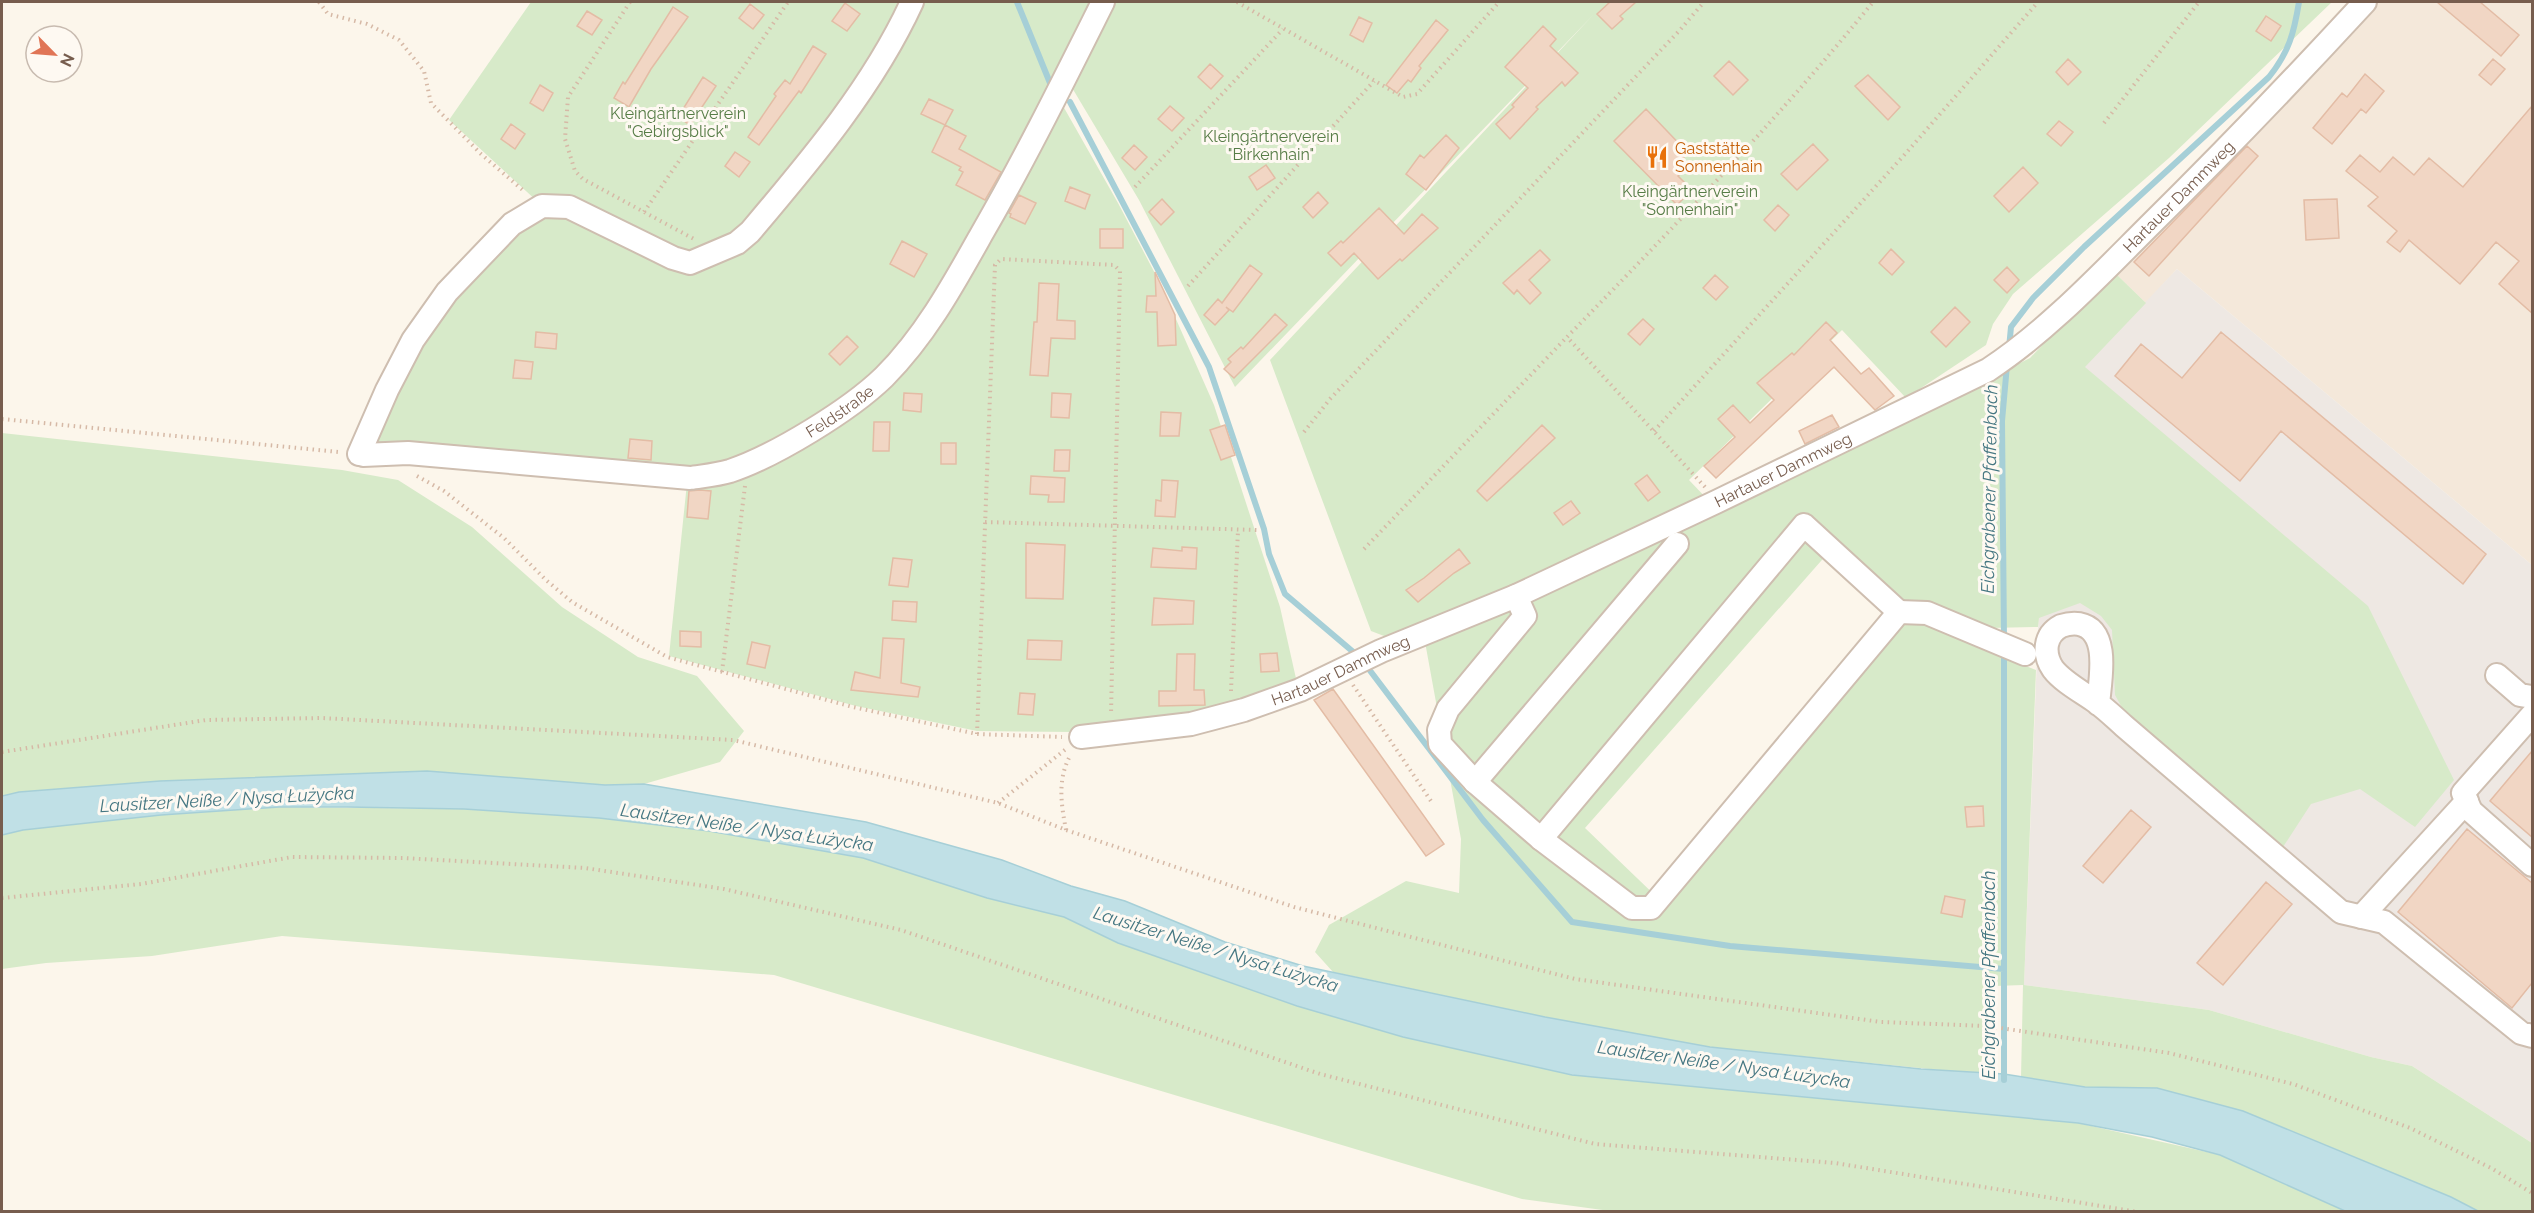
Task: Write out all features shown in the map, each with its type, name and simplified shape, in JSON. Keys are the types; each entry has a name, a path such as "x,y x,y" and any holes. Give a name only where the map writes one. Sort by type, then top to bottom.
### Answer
{"street":[{"path":"361,454 387,390 413,340 447,292 512,224 542,206 569,207 673,258 690,264 737,243 750,232 815,155 874,71 912,2"},
{"name":"Feldstraße","path":"361,454 408,453 690,478 727,472 748,464 826,420 859,398 884,377 932,318 996,210 1103,2"},
{"name":"Hartauer Dammweg","path":"1081,737 1191,724 1244,710 1300,690 1355,663 1516,596 1716,502 1995,365 2021,348 2114,262 2227,149 2365,2"},
{"path":"1541,839 1804,525 1899,612 1927,613 2025,654"},
{"path":"1475,782 1677,544"},
{"path":"1516,596 1525,616 1448,709 1439,730 1440,744 1475,782 1541,839 1632,908 1651,908 1899,612"},
{"path":"2497,675 2520,695 2532,696"},
{"path":"2098,704 2341,912 2384,922 2520,1034 2532,1036"},
{"path":"2532,716 2463,793 2471,811 2532,865"},
{"path":"2361,917 2467,801"}],"path":[{"path":"319,2 328,14 367,24 399,40 424,71 431,103 480,154 542,206"},
{"path":"630,2 568,97 565,139 575,171 584,179 719,252"},
{"path":"644,212 788,2"},
{"path":"1237,2 1403,98 1417,94 1499,2"},
{"path":"1304,432 1330,399 1704,2"},
{"path":"1364,549 1710,189 1816,72 1873,2"},
{"path":"1654,431 1906,153 2038,2"},
{"path":"2104,123 2199,2"},
{"path":"1135,187 1283,28"},
{"path":"1188,286 1374,81"},
{"path":"977,734 996,265 1001,259 1119,268 1110,734"},
{"path":"1567,337 1694,473 1716,502"},
{"path":"2,419 361,454"},
{"path":"722,672 748,464"},
{"path":"416,475 444,491 504,538 572,602 667,657 853,707 977,734 1081,737"},
{"path":"985,522 1257,530"},
{"path":"1231,691 1238,530"},
{"path":"1355,663 1433,804"},
{"path":"2,752 206,720 334,719 733,740 998,803 1066,830 1294,907 1575,979 1881,1022 1988,1026 2019,1030 2169,1053 2293,1084 2410,1128 2491,1168 2532,1193"},
{"path":"998,803 1081,737"},
{"path":"1066,830 1061,803 1062,782 1070,757 1081,737"},
{"path":"2,898 141,884 292,857 403,858 585,868 724,889 901,930 1320,1074 1595,1144 1835,1163 2138,1212"}],"shaded area":[{"path":"2376,2 2532,2 2532,565 2177,269 2146,303 2113,271"},
{"path":"2177,269 2532,565 2532,1143 2412,1066 2371,1057 2209,1010 2024,985 2047,405"}],"green space":[{"name":"Kleingärtnerverein \"Gebirgsblick\"","path":"531,2 908,2 867,74 735,241 697,255 539,203 449,120"},
{"path":"915,2 1099,2 947,288 890,365 835,410 730,469 380,448 373,435 428,329 509,233 540,213 564,211 687,266 753,237"},
{"name":"Kleingärtnerverein \"Sonnenhain\"","path":"1108,2 2332,2 2169,158 2013,294 1993,324 1986,345 1906,398 1842,330 1689,480 1708,500 1392,639 1371,631 1270,360 1594,14 1235,387 1139,200 1068,81"},
{"path":"1063,106 1160,283 1214,405 1280,607 1297,683 1193,713 1076,732 977,731 856,706 669,656 687,483 710,482 893,372"},
{"path":"2113,271 2146,303 2085,367 2368,606 2454,780 2415,827 2360,789 2311,804 2283,847 2125,713 2115,695 2112,630 2101,616 2080,603 2039,618 2038,627 1989,628 1897,602 1836,544 1585,828 1664,904 1902,622 1917,622 2036,670 2024,985 2209,1010 2371,1057 2412,1066 2532,1143 2532,1211 2478,1211 2451,1197 2243,1111 2157,1088 2085,1087 2021,1078 2023,985 1995,986 1979,1074 1710,1047 1545,1017 1333,972 1315,952 1329,925 1406,881 1459,893 1461,839 1425,642 1772,487 2030,358"},
{"path":"2,433 342,470 398,480 472,527 562,607 638,657 697,676 744,731 720,762 644,784 605,785 427,771 160,781 19,792 2,796"},
{"path":"279,807 464,809 599,818 709,831 863,858 987,898 1064,917 1118,943 1297,1006 1403,1037 1573,1075 2078,1123 2220,1155 2345,1211 1610,1211 1522,1199 774,975 282,936 152,956 46,963 2,969 2,835 23,830 161,815"}],"water":[{"name":"Lausitzer Neiße / Nysa Łużycka","path":"427,771 605,785 644,784 866,822 1002,860 1071,886 1125,901 1225,942 1303,966 1545,1017 1710,1047 1921,1069 2004,1074 2085,1087 2157,1088 2243,1111 2451,1197 2478,1211 2345,1211 2220,1155 2152,1137 2078,1123 1572,1075 1403,1037 1297,1006 1118,943 1064,917 987,898 863,858 709,831 599,818 464,809 279,807 161,815 23,830 2,835 2,796 19,792 160,781"}],"building":[{"path":"1610,2 1636,2 1620,16 1623,19 1612,29 1597,14"},
{"path":"2437,2 2480,2 2519,35 2501,56"},
{"path":"845,3 860,14 847,31 832,21"},
{"path":"750,4 764,15 753,29 739,18"},
{"path":"673,7 688,17 651,69 629,107 614,98"},
{"path":"587,11 602,20 592,35 577,26"},
{"path":"2266,16 2281,26 2271,41 2256,31"},
{"path":"1359,17 1372,23 1363,42 1350,35"},
{"path":"1436,20 1448,30 1419,66 1421,68 1411,82 1408,80 1397,93 1386,85"},
{"path":"1543,26 1556,39 1550,46 1578,73 1565,86 1562,82 1536,107 1538,109 1510,139 1496,124 1514,107 1512,105 1528,88 1505,67"},
{"path":"813,46 826,54 801,93 799,91 759,145 748,137 776,96 774,94 785,80 790,84"},
{"path":"2068,59 2081,72 2068,85 2056,72"},
{"path":"2493,59 2505,69 2491,85 2479,75"},
{"path":"1729,61 1748,80 1733,95 1714,76"},
{"path":"1210,64 1223,76 1211,89 1198,77"},
{"path":"2365,74 2384,91 2366,113 2361,109 2332,144 2313,128 2342,93 2347,97"},
{"path":"1868,75 1900,107 1888,120 1855,86"},
{"path":"703,77 716,86 690,125 678,117"},
{"path":"540,85 553,93 543,111 530,103"},
{"path":"929,99 953,110 945,125 921,114"},
{"path":"1170,106 1184,118 1172,131 1158,119"},
{"path":"2532,106 2532,313 2499,284 2519,261 2496,242 2460,284 2409,240 2400,252 2387,242 2397,231 2368,206 2378,197 2346,171 2360,155 2380,172 2393,157 2414,175 2429,158 2463,187"},
{"name":"Gaststätte Sonnenhain","path":"1646,109 1688,153 1680,161 1686,168 1678,176 1692,190 1677,205 1614,141"},
{"path":"2059,121 2073,132 2061,146 2047,134"},
{"path":"511,124 525,134 515,149 501,139"},
{"path":"945,125 966,136 959,149 1001,172 985,200 956,185 963,172 959,170 961,167 932,152"},
{"path":"1446,135 1459,148 1426,190 1406,174 1420,155 1424,158"},
{"path":"1813,144 1828,160 1797,190 1781,174"},
{"path":"1134,145 1147,157 1135,170 1122,158"},
{"path":"2247,146 2258,156 2149,276 2134,262"},
{"path":"735,152 750,162 739,177 725,166"},
{"path":"1266,165 1275,178 1257,190 1249,177"},
{"path":"2023,167 2038,183 2009,212 1994,196"},
{"path":"1070,187 1090,195 1085,209 1065,201"},
{"path":"1318,192 1328,203 1313,218 1303,207"},
{"path":"1019,195 1036,203 1025,224 1010,217 1009,213"},
{"path":"1162,199 1174,212 1161,225 1149,212"},
{"path":"2337,199 2339,238 2306,240 2304,200"},
{"path":"1778,205 1789,215 1775,231 1764,220"},
{"path":"1379,208 1404,234 1422,214 1438,228 1402,261 1400,259 1378,279 1354,253 1341,266 1328,253 1341,241 1343,243"},
{"path":"1100,229 1123,229 1123,248 1100,248"},
{"path":"902,241 927,254 914,277 890,264"},
{"path":"1891,249 1904,262 1892,275 1879,263"},
{"path":"1540,250 1550,260 1529,280 1541,293 1530,304 1517,290 1514,294 1503,283"},
{"path":"1250,265 1262,274 1233,312 1226,307 1229,310 1215,325 1204,315 1218,299 1222,303"},
{"path":"2007,267 2019,280 2007,293 1994,280"},
{"path":"1155,272 1175,315 1176,345 1158,346 1157,312 1146,312 1147,296 1156,296"},
{"path":"1715,275 1728,287 1716,300 1703,288"},
{"path":"1039,283 1059,284 1057,320 1075,321 1075,339 1051,338 1048,376 1030,375 1034,322 1037,322"},
{"path":"1955,307 1970,322 1946,347 1931,332"},
{"path":"1275,314 1287,325 1234,378 1224,369 1231,362 1228,359 1241,347 1243,349"},
{"path":"1643,319 1654,329 1640,345 1628,334"},
{"path":"1826,322 1837,333 1830,340 1861,374 1869,368 1894,396 1875,410 1834,367 1716,478 1704,466 1735,437 1718,419 1733,405 1750,423 1774,400 1757,383 1792,353 1794,355"},
{"path":"536,332 557,334 556,349 535,347"},
{"path":"2221,332 2486,554 2463,584 2281,431 2240,481 2115,376 2141,344 2182,378"},
{"path":"847,336 858,347 840,365 829,354"},
{"path":"515,360 533,362 531,379 513,378"},
{"path":"904,393 922,394 921,412 903,410"},
{"path":"1052,393 1071,394 1069,418 1051,417"},
{"path":"1161,412 1181,413 1179,436 1160,436"},
{"path":"1832,415 1839,427 1805,444 1799,431"},
{"path":"874,422 890,422 889,451 873,451"},
{"path":"1225,425 1235,455 1221,460 1210,430"},
{"path":"1542,425 1555,438 1487,501 1477,491"},
{"path":"630,439 652,441 651,460 628,458"},
{"path":"941,443 956,443 956,464 941,464"},
{"path":"1055,450 1070,450 1069,471 1054,471"},
{"path":"1647,475 1660,492 1648,501 1635,484"},
{"path":"1031,476 1065,478 1064,502 1048,502 1049,495 1030,494"},
{"path":"1162,480 1178,481 1175,517 1155,516 1156,500 1161,501"},
{"path":"689,491 711,491 708,519 687,517"},
{"path":"1571,501 1580,513 1563,525 1554,513"},
{"path":"1026,543 1065,545 1063,599 1026,598"},
{"path":"1182,547 1197,548 1196,569 1151,567 1153,548 1182,551"},
{"path":"1459,549 1470,563 1418,602 1406,590 1424,578"},
{"path":"893,558 912,560 908,587 889,585"},
{"path":"1154,598 1194,601 1193,624 1152,625"},
{"path":"893,601 917,602 916,622 892,620"},
{"path":"680,631 701,632 701,647 680,646"},
{"path":"883,638 904,639 901,683 920,687 918,697 851,690 855,672 880,678"},
{"path":"1028,640 1062,641 1061,660 1027,659"},
{"path":"752,642 770,646 765,668 747,664"},
{"path":"1277,653 1279,671 1261,672 1260,654"},
{"path":"1177,654 1195,654 1194,690 1204,690 1205,705 1159,706 1159,691 1176,691"},
{"path":"1333,689 1444,844 1426,856 1314,700"},
{"path":"1020,693 1035,694 1033,715 1018,714"},
{"path":"2532,751 2532,837 2490,801"},
{"path":"1983,806 1984,826 1967,827 1965,807"},
{"path":"2131,810 2151,827 2103,883 2083,866"},
{"path":"2467,829 2532,883 2532,983 2512,1008 2398,912"},
{"path":"2266,882 2292,904 2223,985 2197,963"},
{"path":"1945,896 1965,900 1962,917 1941,913"}],"waterway":[{"path":"1017,2 1050,83"},
{"name":"Eichgrabener Pfaffenbach","path":"2009,348 2011,327 2033,298 2084,247 2269,77 2290,42 2299,2"},
{"path":"1070,102 1209,367 1264,529 1269,554 1285,594 1358,656"},
{"name":"Eichgrabener Pfaffenbach","path":"2004,639 2002,421 2007,365"},
{"name":"Eichgrabener Pfaffenbach","path":"2004,649 2004,1080"},
{"path":"1365,664 1483,820 1572,922 1730,946 2004,969"}],"place":[{"name":"Gaststätte Sonnenhain","path":"1657,157"}],"park label":[{"name":"Kleingärtnerverein \"Birkenhain\"","path":"1271,145"}]}
